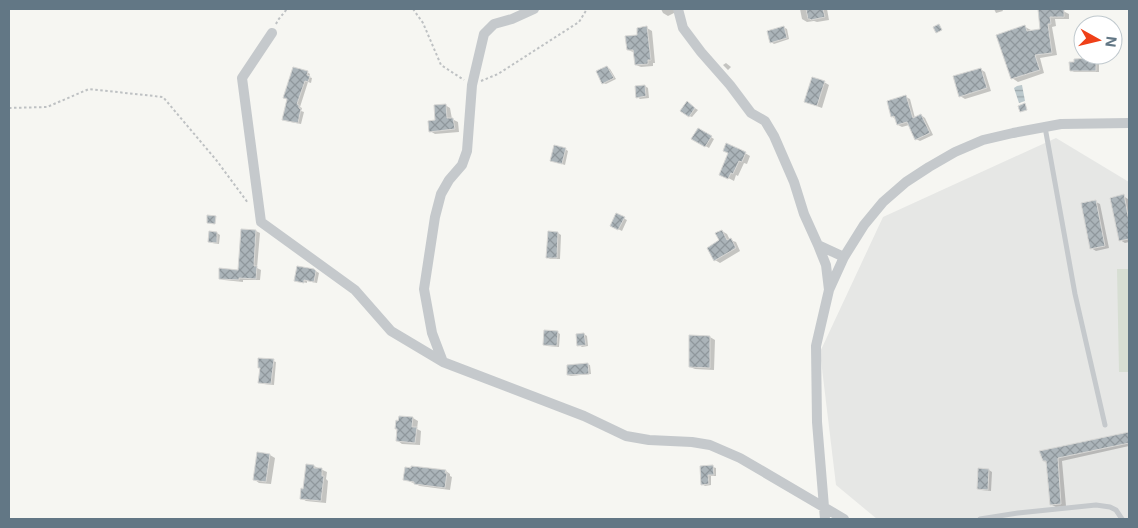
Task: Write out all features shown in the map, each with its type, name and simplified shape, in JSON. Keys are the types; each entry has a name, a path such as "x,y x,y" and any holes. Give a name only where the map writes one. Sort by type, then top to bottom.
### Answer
{"street":[{"path":"444,362 432,333 424,289 435,217 441,194 449,180 462,165 467,151 472,85 484,34 494,24 512,19 534,9"},
{"path":"678,9 684,28 701,52 730,85 751,113 765,121 774,136 826,265 829,290"},
{"path":"272,33 242,78 261,222 355,290 391,331 444,362 584,416 626,436 649,440 692,442 710,445 740,458 844,519"},
{"path":"825,519 817,422 816,346 829,290 844,257 864,225 883,202 906,182 955,152 983,140 1061,124 1129,123"},
{"path":"818,245 844,257"}],"lane":[{"path":"1044,127 1075,294 1105,426"},
{"path":"980,519 1096,505 1116,510 1122,519"}],"path":[{"path":"272,33 278,20 287,9"},
{"path":"413,9 423,23 441,65 472,85 498,74 579,22 587,9"},
{"path":"9,108 47,107 89,89 163,97 217,160 250,206"}],"shaded area":[{"path":"1022,85 1025,101 1019,103 1014,88"},
{"path":"1056,138 1129,182 1129,519 877,519 836,485 820,352 883,217"},
{"path":"1117,269 1129,269 1129,372 1119,372"}],"building":[{"path":"806,9 823,9 825,17 808,19"},
{"path":"1038,9 1064,10 1064,17 1050,17 1051,24 1048,24 1052,53 1035,55 1040,70 1011,79 996,35 1025,25 1027,31 1040,29"},
{"path":"939,24 942,30 936,33 933,27"},
{"path":"647,26 651,60 648,60 648,64 635,65 633,50 627,50 625,36 637,35 637,28"},
{"path":"784,26 787,38 770,43 767,31"},
{"path":"1069,62 1073,62 1073,65 1096,65 1096,71 1070,71"},
{"path":"607,66 614,78 602,84 596,71"},
{"path":"293,67 308,71 307,75 310,76 308,82 305,81 297,104 301,109 298,123 282,120 287,99 283,98"},
{"path":"981,68 987,88 959,97 953,76"},
{"path":"812,77 825,81 817,106 804,102"},
{"path":"645,85 646,96 636,98 635,86"},
{"path":"906,95 913,118 921,114 930,133 915,140 907,122 897,125 894,116 891,117 887,101"},
{"path":"687,101 695,108 689,117 680,111"},
{"path":"1025,103 1027,110 1020,112 1018,106"},
{"path":"446,104 447,118 453,118 455,129 429,132 428,121 435,120 434,105"},
{"path":"698,128 712,136 705,147 691,139"},
{"path":"726,143 746,152 742,162 739,161 733,174 731,173 728,179 719,175 728,153 723,151"},
{"path":"554,145 566,148 562,164 550,161"},
{"path":"1124,194 1129,221 1129,239 1119,241 1110,198"},
{"path":"1096,200 1105,246 1090,249 1081,203"},
{"path":"616,213 625,217 618,230 610,226"},
{"path":"207,215 216,216 215,224 207,223"},
{"path":"241,229 256,230 254,266 257,266 256,279 219,279 219,268 238,270"},
{"path":"722,230 727,240 731,238 736,248 714,261 707,248 719,240 715,233"},
{"path":"209,231 217,232 217,243 208,242"},
{"path":"548,231 558,232 557,258 546,258"},
{"path":"297,266 314,269 316,271 314,282 294,281"},
{"path":"544,330 558,331 557,346 543,345"},
{"path":"584,333 586,345 577,346 576,334"},
{"path":"689,335 710,336 710,368 689,367"},
{"path":"258,358 274,359 271,384 258,383 260,368 258,368"},
{"path":"588,363 589,374 567,375 567,365"},
{"path":"399,416 413,417 412,427 417,427 415,443 396,441 396,420 398,421"},
{"path":"1129,432 1129,443 1058,458 1061,504 1050,505 1046,461 1043,461 1039,451"},
{"path":"257,452 270,454 266,482 253,480"},
{"path":"306,464 314,465 314,468 322,468 322,476 324,476 321,501 300,499"},
{"path":"713,465 714,475 708,475 709,484 701,485 700,466"},
{"path":"411,466 446,470 445,488 414,484 414,482 403,480 405,467 411,468"},
{"path":"978,468 989,469 988,490 977,489"}]}
